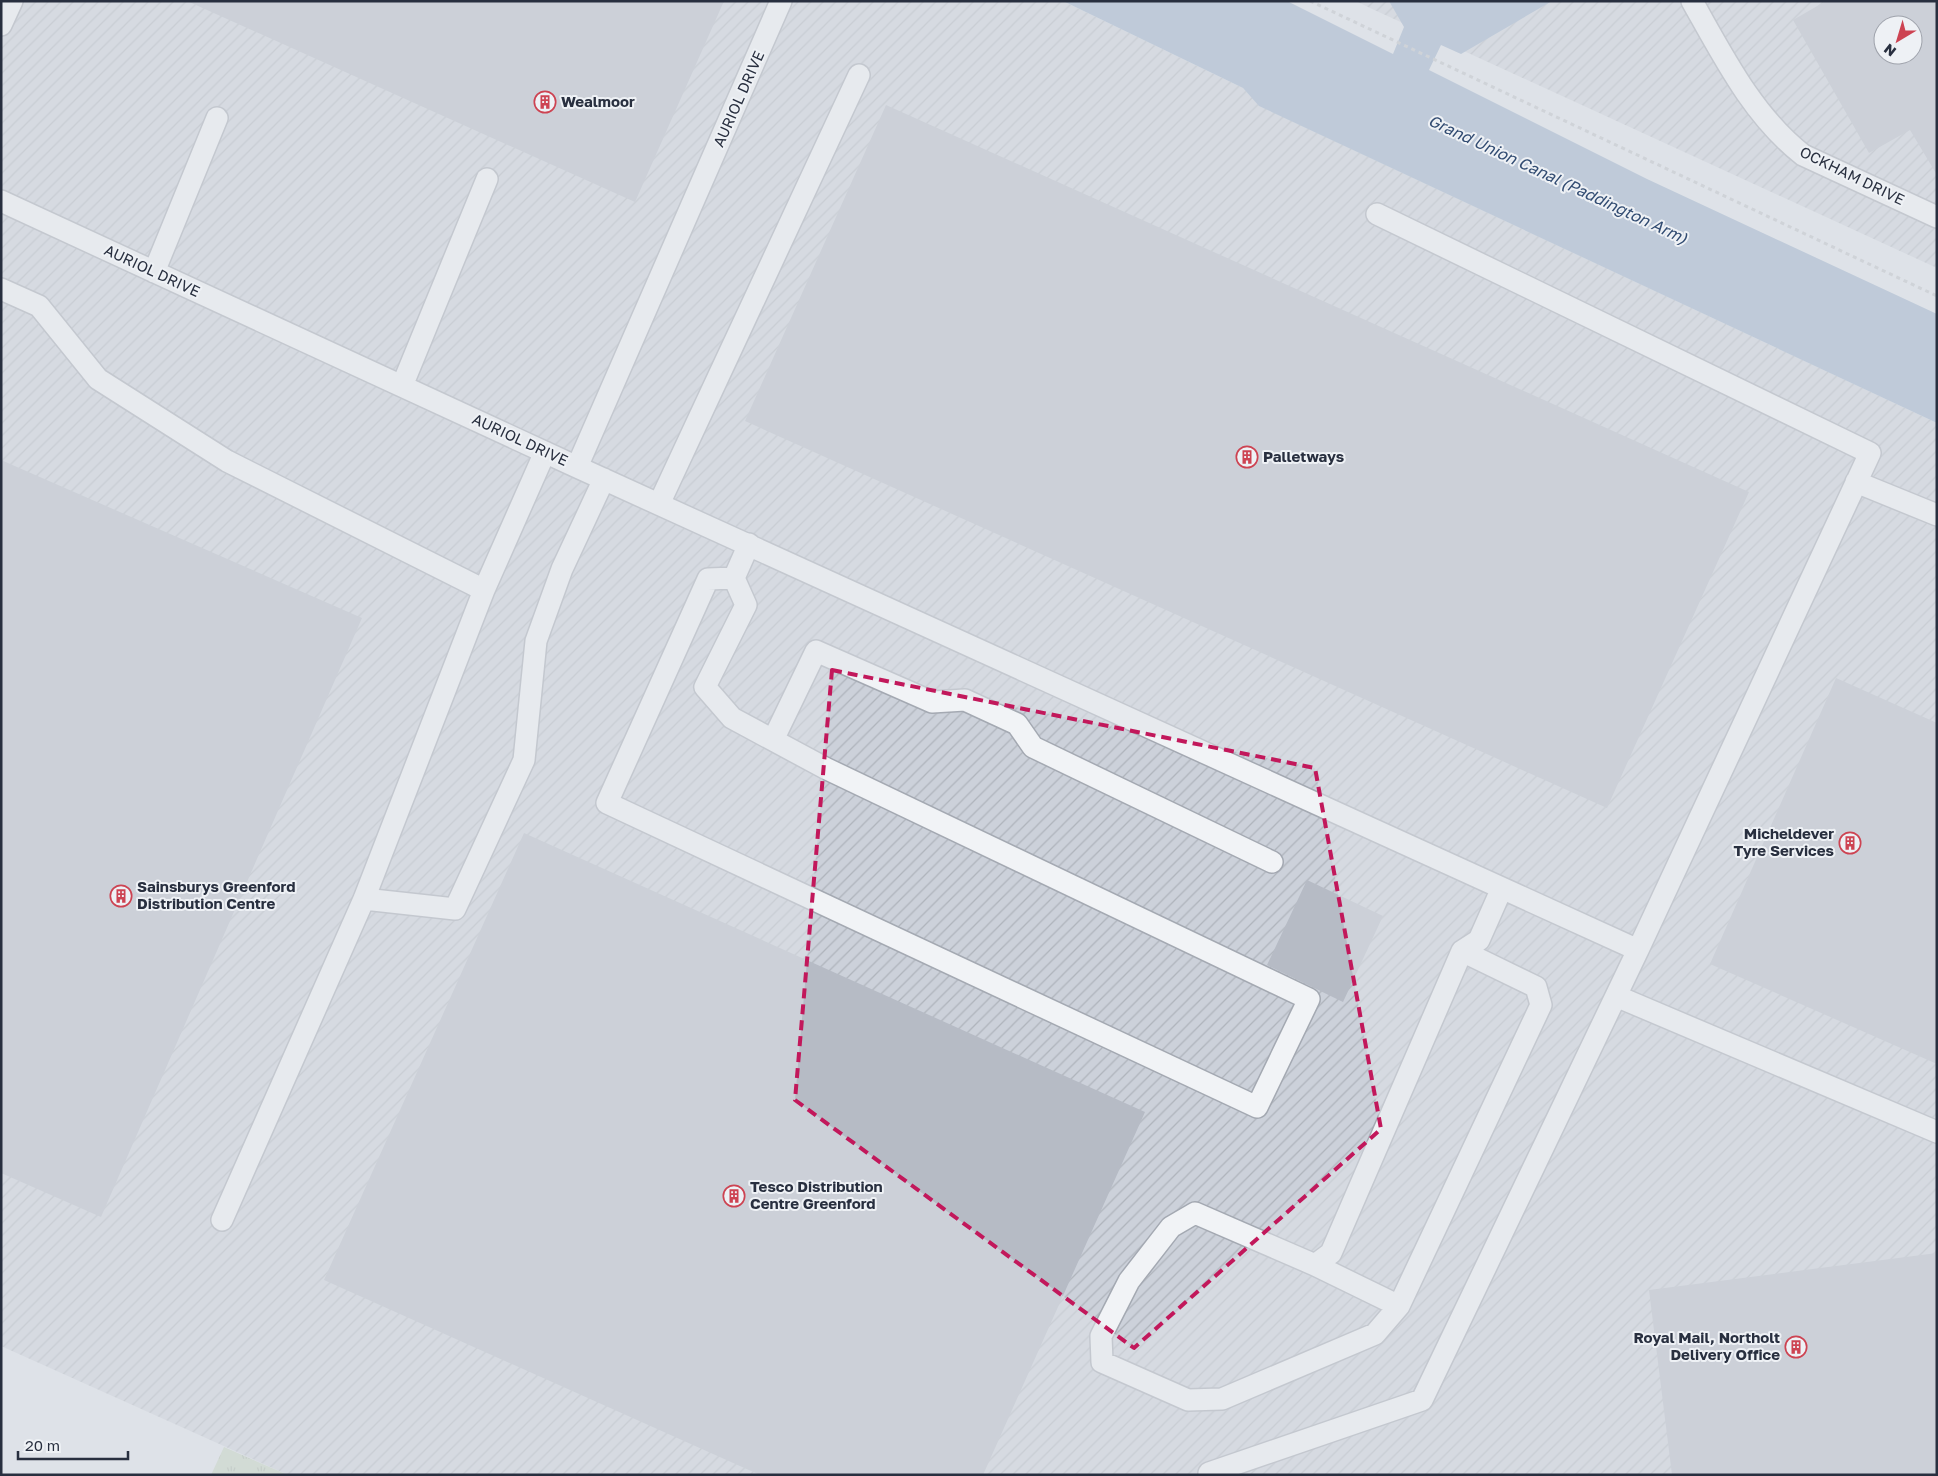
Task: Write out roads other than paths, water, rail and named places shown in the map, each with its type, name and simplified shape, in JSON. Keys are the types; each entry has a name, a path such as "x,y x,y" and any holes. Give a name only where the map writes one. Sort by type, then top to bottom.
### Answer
{"lane":[{"path":"1,25 12,1"},
{"name":"AURIOL DRIVE","path":"1,201 578,467 781,1"},
{"name":"OCKHAM DRIVE","path":"1692,1 1736,79 1784,140 1803,155 1937,217"},
{"path":"659,504 859,75"},
{"path":"154,272 216,118"},
{"path":"402,386 488,179"},
{"path":"1209,1473 1422,1400 1638,950 1870,453 1377,214"},
{"path":"1,289 39,306 98,379 226,461 484,590"},
{"path":"222,1220 364,899 484,590 545,452"},
{"path":"578,467 1638,950"},
{"path":"364,899 455,909 524,760 536,640 562,569 604,479"},
{"path":"1856,482 1937,515"},
{"path":"734,578 708,579 608,804 1257,1107 1309,999 825,768 732,718 705,687 746,604 734,578 749,544"},
{"path":"773,740 816,651 932,702 965,700 1017,724 1033,747 1272,862"},
{"path":"1315,1265 1331,1253 1462,950 1479,940 1502,888"},
{"path":"1399,1306 1315,1265 1195,1213 1171,1227 1129,1280 1100,1336 1102,1362 1188,1400 1222,1399 1374,1334 1399,1306 1542,1005 1536,987 1462,950"},
{"path":"1616,996 1937,1132"}],"water":[{"name":"Grand Union Canal (Paddington Arm)","path":"1063,1 1287,1 1393,54 1404,27 1389,1 1552,1 1461,54 1441,45 1429,70 1647,179 1937,314 1937,423 1259,106 1243,88"}],"place":[{"name":"Wealmoor","path":"545,102"},
{"name":"Palletways","path":"1247,457"},
{"name":"Micheldever Tyre Services","path":"1850,843"},
{"name":"Sainsburys Greenford Distribution Centre","path":"121,896"},
{"name":"Tesco Distribution Centre Greenford","path":"734,1196"},
{"name":"Royal Mail, Northolt Delivery Office","path":"1796,1347"}]}
